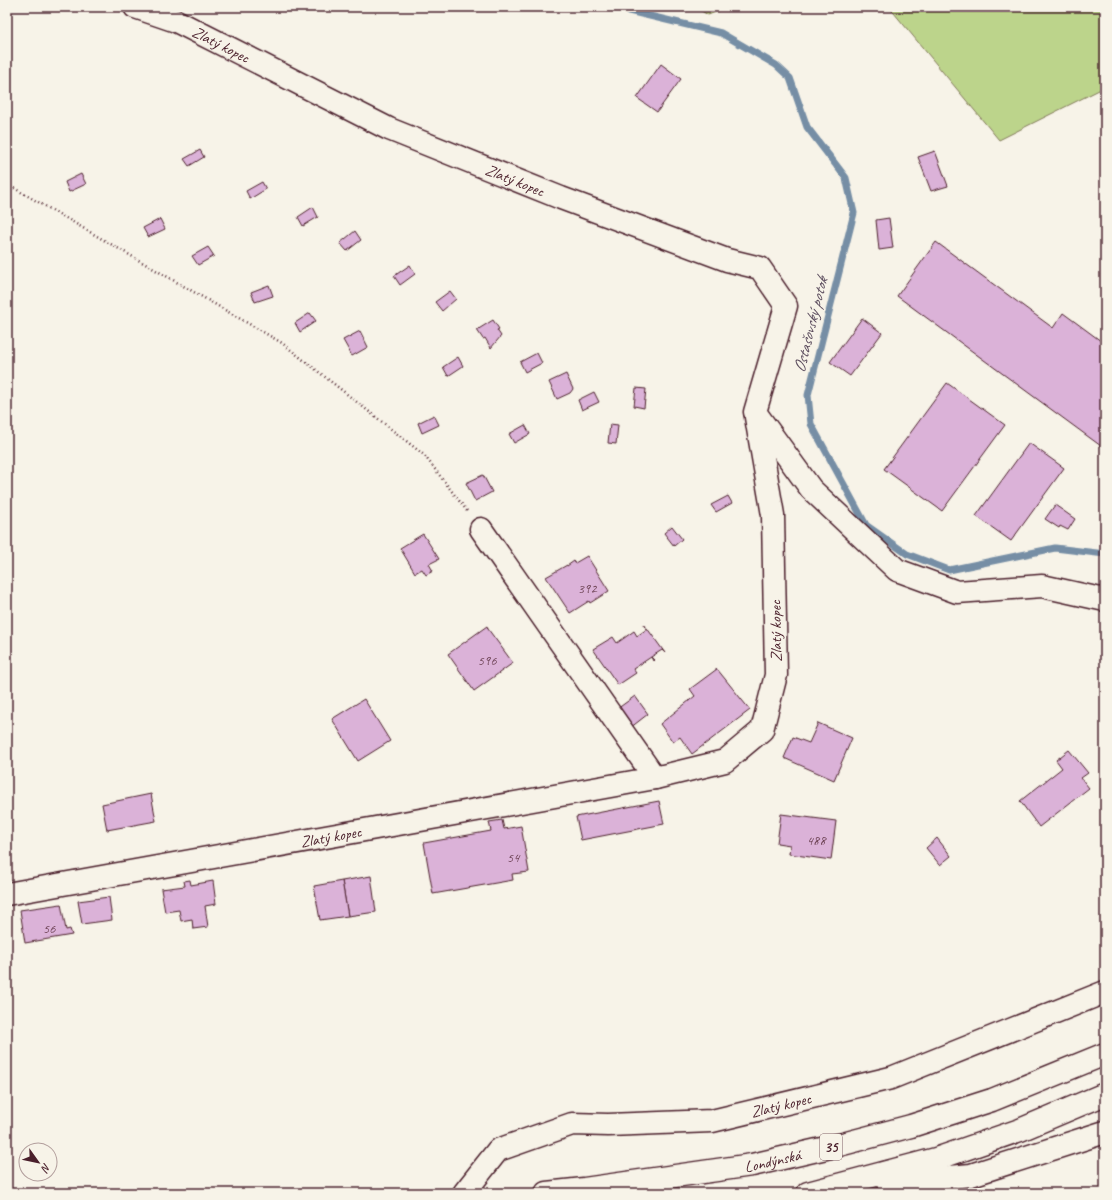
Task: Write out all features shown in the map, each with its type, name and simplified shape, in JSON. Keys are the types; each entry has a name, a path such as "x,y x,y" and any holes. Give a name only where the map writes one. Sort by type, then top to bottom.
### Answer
{"main road":[{"name":"Zlatý kopec","path":"7,894 655,778 724,761 762,730 776,675 773,515 755,412 786,306 760,268 727,260 561,198 389,129 176,21 136,7"},
{"path":"755,412 811,489 897,570 957,592 1042,586 1105,600"},
{"path":"481,529 655,778"},
{"name":"Zlatý kopec","path":"464,1193 498,1150 572,1124 608,1126 712,1121 891,1078 1105,992"},
{"name":"Londýnská","path":"546,1193 584,1190 752,1165 839,1145 910,1126 992,1100 1105,1054"},
{"name":"35","path":"815,1192 936,1159 1020,1130 1105,1094"},
{"path":"815,1192 972,1175 1105,1132"}],"path":[{"path":"7,184 282,343 424,455 481,529"}],"green space":[{"path":"695,7 729,7 708,15"},
{"path":"889,7 1105,7 1105,87 999,140"}],"building":[{"path":"661,64 681,79 657,112 637,98"},
{"path":"200,150 204,157 189,166 184,159"},
{"path":"935,151 948,186 931,191 918,157"},
{"path":"81,174 86,184 69,192 65,182"},
{"path":"262,182 266,189 250,199 246,191"},
{"path":"313,207 318,217 303,226 298,217"},
{"path":"889,218 893,248 879,250 876,220"},
{"path":"160,219 165,229 148,237 143,228"},
{"path":"355,231 361,240 347,251 340,243"},
{"path":"936,242 1053,328 1063,313 1105,344 1105,449 897,296"},
{"path":"208,247 214,256 198,265 192,256"},
{"path":"410,265 415,274 400,285 394,276"},
{"path":"269,285 273,296 255,302 251,292"},
{"path":"450,291 456,299 442,311 435,302"},
{"path":"310,313 316,321 300,332 295,323"},
{"path":"862,318 882,333 850,376 830,362"},
{"path":"493,320 499,329 497,330 501,336 491,348 485,338 483,339 477,330"},
{"path":"360,331 368,347 352,356 343,340"},
{"path":"537,353 542,363 525,372 520,362"},
{"path":"458,357 463,366 448,376 443,367"},
{"path":"566,374 573,389 570,393 557,399 549,382"},
{"path":"947,383 1005,425 942,511 884,469"},
{"path":"636,388 646,389 644,408 634,406"},
{"path":"594,392 599,402 582,410 578,400"},
{"path":"434,415 439,425 422,433 418,423"},
{"path":"610,424 618,425 616,444 608,443"},
{"path":"525,425 530,434 514,443 509,434"},
{"path":"1029,443 1064,468 1011,541 976,516"},
{"path":"483,475 492,492 475,501 466,483"},
{"path":"728,496 732,503 716,512 711,505"},
{"path":"1055,505 1075,519 1068,530 1060,526 1059,528 1045,519"},
{"path":"672,526 682,539 674,546 664,533"},
{"path":"423,534 439,559 429,564 433,571 426,575 422,569 415,573 400,548"},
{"path":"587,556 609,591 570,613 546,577 574,561 575,563"},
{"path":"644,624 665,653 662,650 633,669 636,673 618,685 593,649 613,637 617,643 634,631 637,636 647,629"},
{"path":"487,626 513,663 474,691 448,654"},
{"path":"717,669 750,710 692,754 680,737 673,742 660,724 695,696 690,689"},
{"path":"635,696 648,714 630,728 617,709"},
{"path":"364,699 390,741 358,761 332,719"},
{"path":"818,723 852,738 834,780 784,758 793,737 809,743"},
{"path":"1069,750 1088,773 1081,778 1089,788 1039,827 1020,801 1062,768 1056,760"},
{"path":"151,794 156,821 107,830 102,804"},
{"path":"659,801 664,824 581,840 576,817"},
{"path":"781,814 836,821 831,860 789,854 790,845 777,843"},
{"path":"502,820 504,829 521,826 529,872 512,874 513,880 433,894 424,843 491,831 489,822"},
{"path":"937,838 951,856 940,865 926,848"},
{"path":"371,876 376,912 348,916 342,881"},
{"path":"190,880 191,885 213,881 216,904 205,906 208,927 193,929 192,919 181,921 179,910 165,912 161,889 185,886 184,881"},
{"path":"342,881 348,916 320,920 314,886"},
{"path":"109,897 112,920 82,924 78,901"},
{"path":"61,904 66,930 70,929 72,935 25,943 20,910"}],"waterway":[{"name":"Ostašovský potok","path":"612,7 721,33 776,65 790,78 807,127 846,178 854,213 808,395 811,424 866,525 907,554 949,570 1055,548 1105,554"}]}
